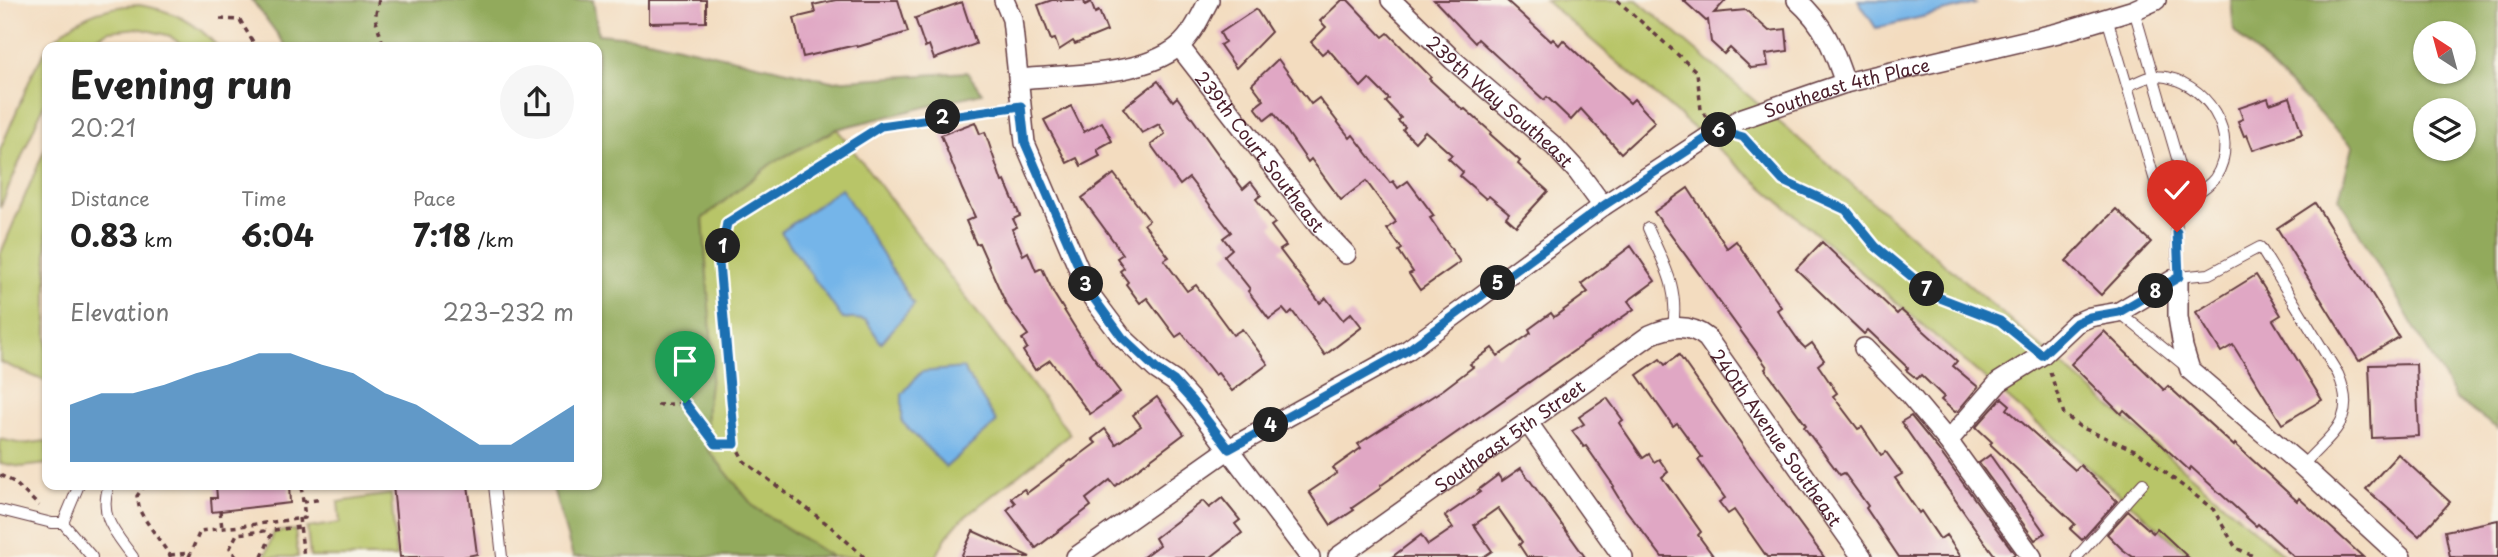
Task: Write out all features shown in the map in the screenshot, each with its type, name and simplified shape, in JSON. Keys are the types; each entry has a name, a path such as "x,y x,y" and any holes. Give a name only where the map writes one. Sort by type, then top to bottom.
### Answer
{"street":[{"path":"1004,0 1012,19 1025,143 1090,293 1122,337 1183,391 1310,557"},
{"path":"1020,79 1120,70 1150,61 1179,46 1195,28 1209,0"},
{"name":"239th Way Southeast","path":"1391,0 1453,60 1555,148 1578,172 1603,206"},
{"path":"1797,0 1818,21 1831,41 1845,83"},
{"name":"Southeast 4th Place","path":"1076,557 1229,449 1408,350 1603,206 1719,130 1743,118 1845,83 2058,33 2134,10 2156,0"},
{"name":"239th Court Southeast","path":"1179,46 1319,226 1346,254"},
{"path":"1948,441 1998,382 2042,355 2076,323 2090,317 2119,312 2179,277"},
{"path":"2179,277 2178,317 2190,370 2302,466 2401,557"},
{"name":"Southeast 5th Street","path":"1338,557 1650,335 1679,327"},
{"name":"240th Avenue Southeast","path":"1679,327 1698,330 1707,338 1862,557"},
{"path":"1864,348 1948,441 2032,557"},
{"path":"1528,423 1623,557"}],"lane":[{"path":"2134,10 2184,182 2176,208 2179,277 2209,274 2260,247 2338,374 2346,392 2347,408 2342,420 2302,466"},
{"path":"2107,18 2158,191 2176,208"},
{"path":"2127,86 2154,75 2183,83 2198,91 2211,104 2220,124 2224,150 2220,168 2207,187 2176,208"},
{"path":"1648,228 1672,282 1679,327"},
{"path":"2119,312 2190,370"},
{"path":"2077,557 2143,483"},
{"path":"58,523 76,490"},
{"path":"107,490 104,501 106,514 111,527 133,557"},
{"path":"495,490 502,557"},
{"path":"0,510 58,523 92,557"}],"path":[{"path":"379,0 375,18 382,42"},
{"path":"1617,0 1697,72 1701,110 1719,130 1743,137 1783,181 1846,210 1876,247 1935,296 2000,321 2042,355 2064,414 2080,427 2137,451 2213,509 2236,548 2255,557"},
{"path":"220,19 240,20 253,42"},
{"path":"864,557 830,526 744,461 735,444 719,263 727,223 881,126 1021,106"},
{"path":"657,405 685,403 716,444 735,444"},
{"path":"0,475 13,482 58,523"},
{"path":"141,490 137,496 140,511 171,556 190,555 200,531 305,518 302,490"},
{"path":"303,502 322,499"},
{"path":"220,511 222,528"},
{"path":"299,519 304,557"},
{"path":"236,557 230,548 237,534 264,531 264,523"},
{"path":"262,557 273,530 300,527"}],"green space":[{"path":"252,0 593,0 598,34 644,38 831,81 967,72 982,93 837,129 772,163 703,218 713,362 707,406 706,447 754,507 832,557 573,557 553,490 602,490 602,42 283,42"},
{"path":"1545,0 1637,0 2286,557 2192,557"},
{"path":"2231,0 2498,0 2498,429 2456,399 2339,198 2353,146 2234,31"},
{"path":"139,5 183,18 213,42 179,42 167,35 138,28 109,31 88,42 52,42 77,21 100,11"},
{"path":"42,56 42,109 0,208 0,150"},
{"path":"837,129 1070,434 961,520 947,536 936,557 832,557 754,507 706,447 703,218 772,163"},
{"path":"42,156 42,380 0,362 0,255"},
{"path":"0,439 22,444 42,442 42,465 21,467 0,463"},
{"path":"391,494 396,557 310,557 307,528 340,523 338,502"},
{"path":"295,530 298,557 265,557 274,532"}],"water":[{"path":"1858,0 1971,0 1976,4 1876,28"},
{"path":"841,188 914,305 881,343 866,320 842,318 781,232"},
{"path":"963,368 997,422 946,467 902,422 902,394 921,372"}],"building":[{"path":"649,0 706,0 706,22 649,23"},
{"path":"836,0 898,0 908,32 857,47 856,45 803,57 794,18 815,13 813,5"},
{"path":"1052,0 1084,0 1085,5 1091,2 1095,13 1099,11 1107,31 1075,44 1073,41 1059,50 1055,39 1051,40 1038,5"},
{"path":"1342,0 1348,0 1383,37 1388,33 1431,77 1429,79 1491,132 1490,134 1520,161 1518,164 1548,191 1516,226 1506,217 1509,213 1489,196 1486,199 1460,176 1463,172 1448,158 1452,155 1425,131 1415,142 1403,130 1405,127 1398,121 1401,118 1386,102 1389,99 1369,79 1361,87 1328,49 1322,54 1311,42 1326,27 1320,21"},
{"path":"1434,0 1506,0 1551,41 1553,39 1559,45 1563,40 1630,103 1634,99 1655,122 1621,153 1581,109 1571,120 1547,97 1544,100 1478,39 1475,43"},
{"path":"1683,0 1726,0 1714,13 1746,10 1769,31 1786,29 1788,51 1766,54 1768,66 1751,68 1730,48 1724,54 1711,42 1708,20"},
{"path":"962,2 976,44 934,59 929,45 925,47 915,18"},
{"path":"1256,9 1271,32 1236,68 1220,45 1225,42 1220,33"},
{"path":"1278,59 1311,104 1319,98 1350,138 1353,135 1390,183 1393,181 1398,188 1408,181 1434,216 1430,218 1460,262 1420,290 1409,274 1413,272 1399,251 1402,249 1387,229 1396,222 1366,181 1341,200 1311,159 1308,162 1274,113 1265,120 1255,107 1264,100 1252,84"},
{"path":"1158,81 1173,101 1177,97 1243,189 1251,182 1261,195 1256,199 1275,223 1271,226 1286,246 1280,250 1320,303 1326,298 1343,320 1351,313 1362,327 1325,355 1292,311 1288,315 1283,309 1269,319 1224,256 1232,249 1223,238 1231,232 1189,178 1180,185 1151,145 1165,134 1159,124 1142,133 1123,108"},
{"path":"2290,97 2302,134 2253,150 2238,121 2243,119 2239,108 2268,98 2270,104"},
{"path":"1071,106 1084,132 1102,122 1112,141 1097,149 1100,156 1081,166 1077,158 1067,163 1044,120"},
{"path":"975,122 980,134 985,132 1002,182 1005,181 1020,216 1013,219 1017,227 1012,229 1023,255 1028,252 1036,271 1042,268 1054,294 1092,355 1120,392 1090,414 1050,360 1035,370 1023,351 1027,348 1022,339 1028,335 1006,304 979,243 976,244 966,221 975,217 941,135"},
{"path":"1114,174 1149,220 1144,224 1169,257 1164,260 1187,291 1196,285 1233,335 1242,329 1268,364 1232,391 1218,373 1215,375 1182,333 1176,337 1147,298 1140,303 1126,284 1128,282 1120,271 1124,268 1117,258 1123,254 1082,198"},
{"path":"1688,188 1727,248 1736,241 1781,307 1777,310 1801,344 1805,348 1812,343 1824,360 1818,365 1837,393 1833,396 1858,429 1862,427 1881,455 1886,452 1902,474 1895,478 1919,513 1921,511 1940,539 1946,535 1961,557 1899,557 1866,508 1868,506 1844,473 1840,475 1804,427 1806,425 1765,369 1767,367 1654,212"},
{"path":"2315,203 2399,337 2359,361 2277,228"},
{"path":"2116,209 2151,242 2101,295 2066,261"},
{"path":"1822,242 1897,314 1901,310 1957,361 1953,366 1978,387 1958,411 1955,412 1941,400 1944,397 1921,375 1917,379 1906,370 1908,368 1868,330 1864,334 1796,269"},
{"path":"1631,246 1655,281 1628,301 1634,309 1380,486 1381,488 1352,508 1354,510 1331,525 1309,492 1337,473 1333,468 1361,448 1358,444 1444,389 1473,367 1470,364 1492,348 1498,356 1531,333 1529,329 1551,313 1554,317 1588,292 1581,284"},
{"path":"2256,275 2281,315 2273,320 2322,400 2282,424 2233,345 2221,352 2196,312"},
{"path":"2104,331 2164,390 2168,386 2297,501 2299,498 2363,557 2294,557 2191,467 2189,470 2124,410 2121,414 2071,364"},
{"path":"1679,355 1824,557 1767,557 1734,510 1728,514 1719,502 1725,498 1698,460 1702,457 1677,423 1673,426 1637,375 1660,359 1665,365"},
{"path":"2416,364 2419,436 2372,438 2369,365"},
{"path":"1157,397 1184,434 1115,486 1110,480 1086,499 1091,506 1036,548 1007,510 1015,503 1011,498 1024,489 1027,493 1072,461 1096,443 1092,439 1105,429 1116,444 1141,426 1133,415"},
{"path":"1607,398 1623,420 1619,423 1643,458 1649,454 1654,462 1659,459 1668,472 1662,477 1701,532 1698,535 1714,557 1662,557 1626,510 1612,487 1614,486 1586,446 1584,447 1572,431 1584,424 1579,417"},
{"path":"2002,398 2010,405 2007,409 2075,470 2080,465 2117,501 2082,540 2070,529 2075,524 1990,444 1992,442 1976,427"},
{"path":"1911,416 2015,554 2010,557 1996,557 1901,422"},
{"path":"2398,454 2450,502 2419,536 2366,489"},
{"path":"1990,455 2045,533 2035,540 1979,463"},
{"path":"1521,468 1585,557 1527,557 1519,545 1522,542 1498,508 1474,525 1492,551 1483,557 1392,557 1421,535 1428,545 1453,528 1445,516 1480,492 1478,490 1498,475 1502,481"},
{"path":"216,490 289,490 290,503 212,512 211,498 217,498"},
{"path":"393,490 469,490 477,554 463,557 400,557"},
{"path":"1222,498 1240,520 1235,524 1242,533 1211,557 1143,557 1159,545 1155,538 1203,501 1209,508"},
{"path":"2128,511 2153,533 2157,528 2188,557 2133,557 2122,549 2107,534"},
{"path":"2498,520 2498,557 2450,557 2445,531"},
{"path":"973,531 1030,557 961,557"}],"route":[{"path":"685,403 716,444 735,444 719,263 727,223 881,126 1021,106 1025,143 1090,293 1122,337 1156,369 1174,381 1229,449 1408,350 1603,206 1719,130 1743,137 1783,181 1846,210 1876,247 1935,296 2000,321 2042,355 2076,323 2090,317 2119,312 2179,277 2177,232"}]}
